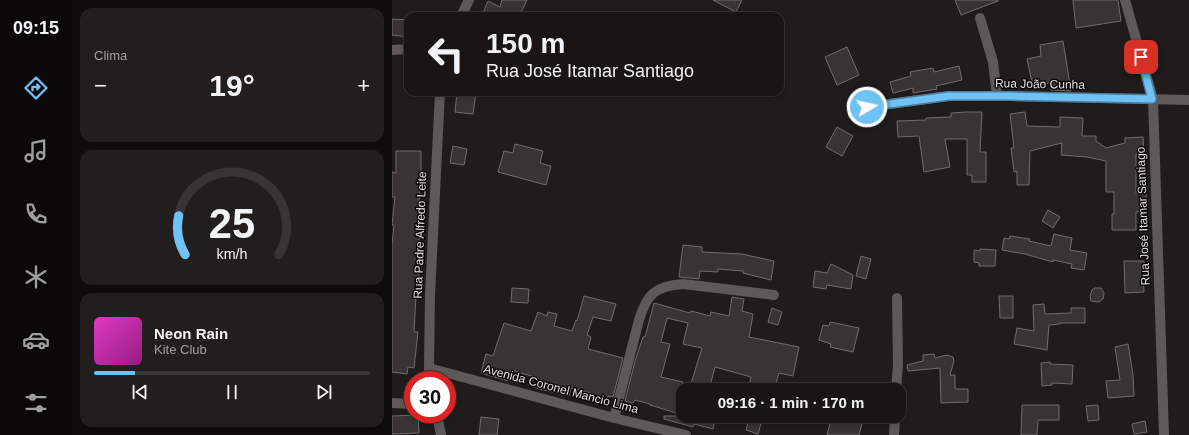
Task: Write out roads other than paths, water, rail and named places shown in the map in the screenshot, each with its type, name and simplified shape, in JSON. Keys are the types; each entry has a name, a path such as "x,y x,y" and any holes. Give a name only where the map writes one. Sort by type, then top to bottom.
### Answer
{"street":[{"path":"463,12 469,0"},
{"name":"Rua José Itamar Santiago","path":"1125,0 1152,99 1164,435"},
{"path":"980,18 993,62 996,96"},
{"path":"392,50 404,49"},
{"name":"Rua Padre Alfredo Leite","path":"430,371 430,295 440,96"},
{"name":"Rua João Cunha","path":"867,107 949,96 1189,100"},
{"path":"614,418 643,306 650,295 656,290 671,285 683,284 774,295"},
{"path":"897,298 898,365 897,383"},
{"name":"Avenida Coronel Mancio Lima","path":"429,368 614,418 686,435"},
{"path":"392,402 404,403"},
{"path":"439,423 441,435"},
{"path":"894,435 895,423"}]}
